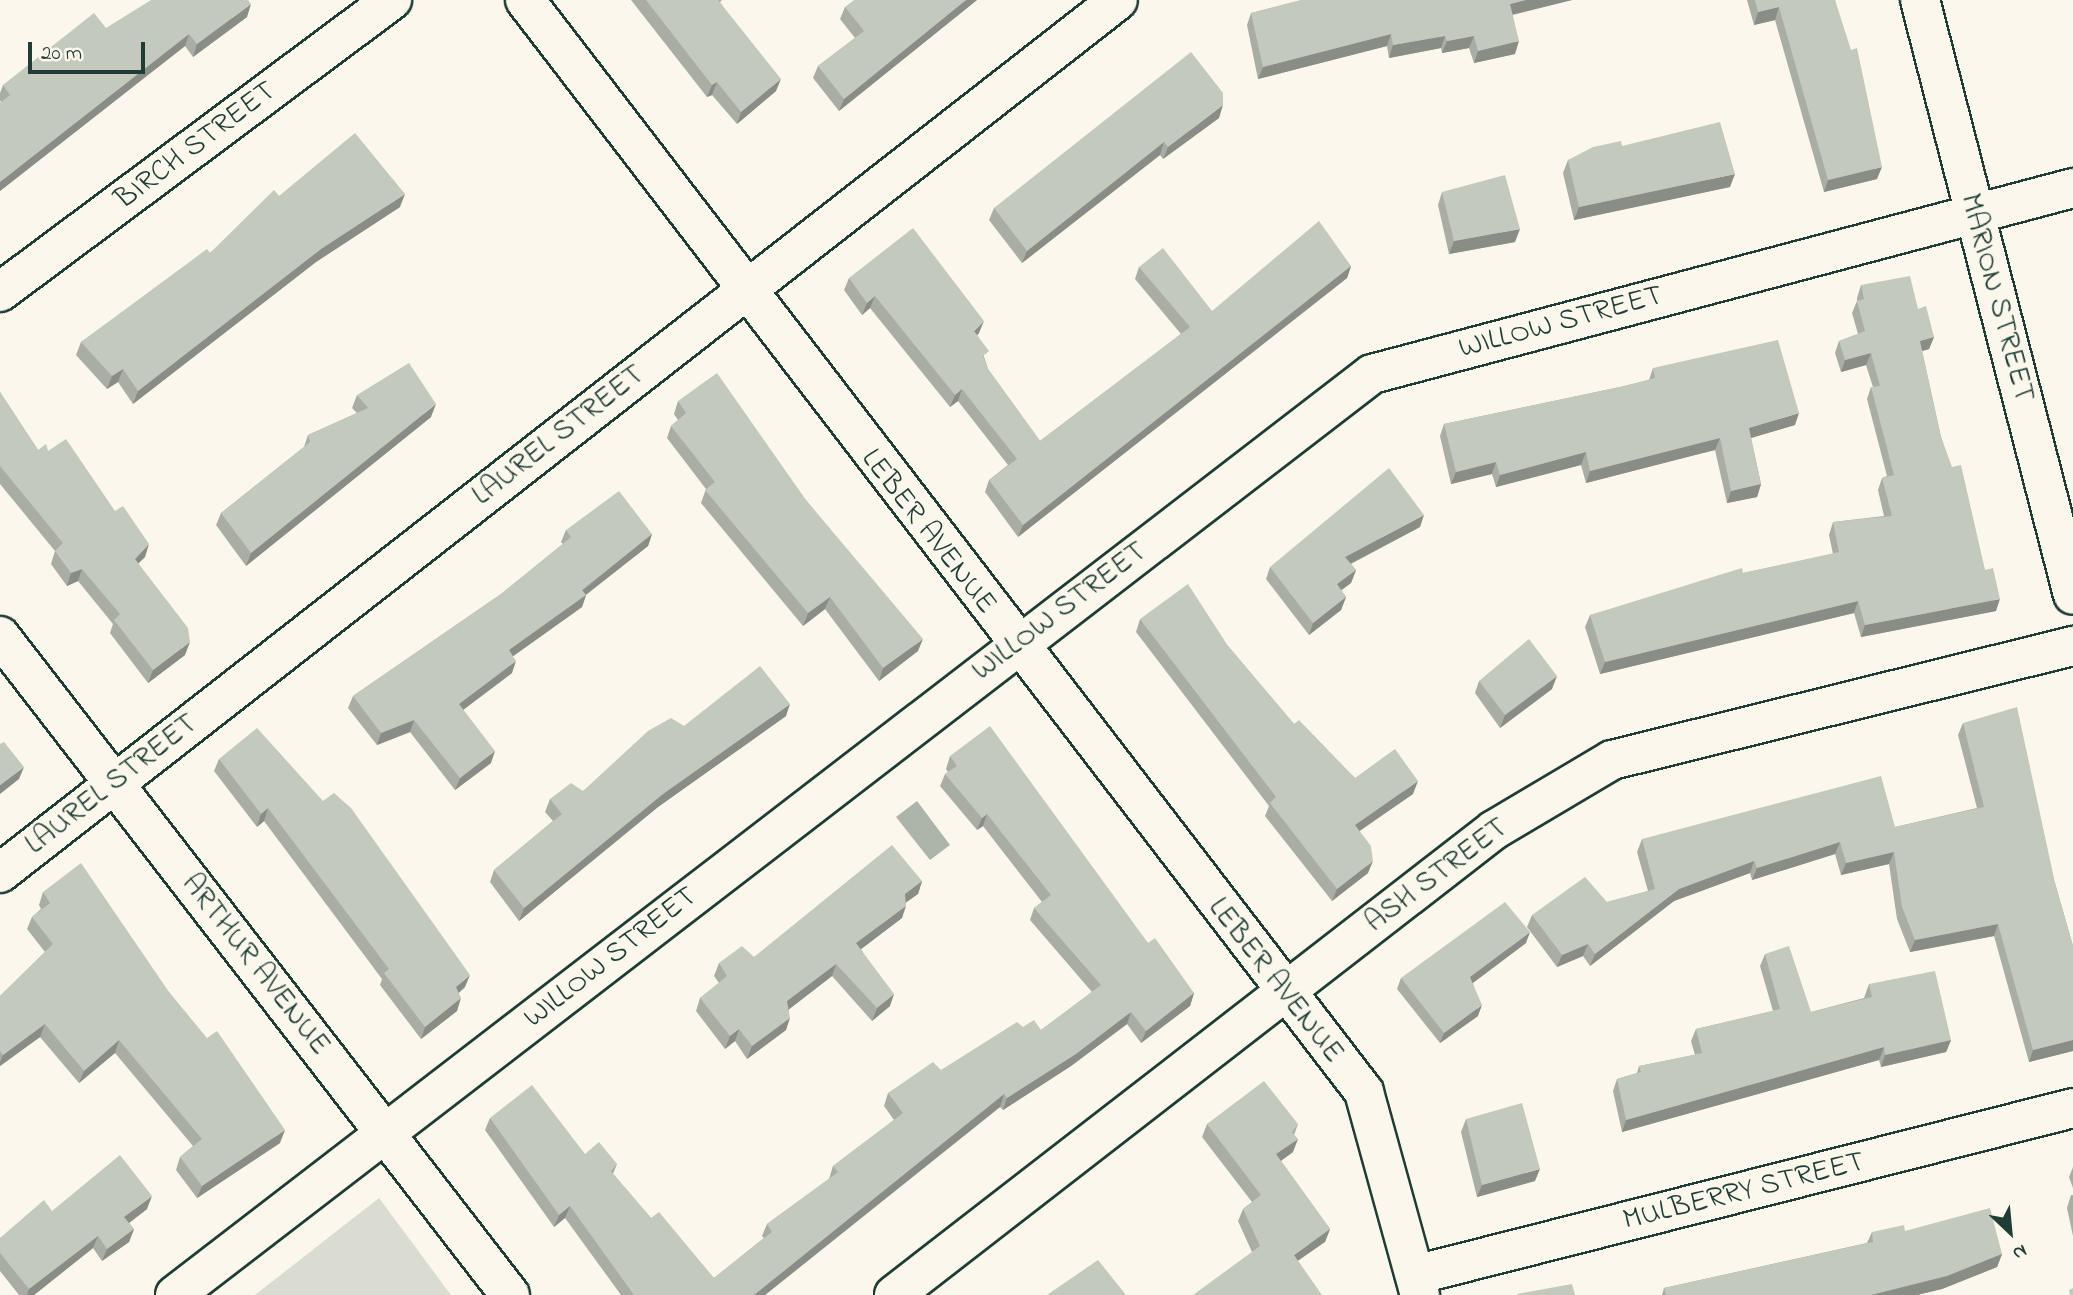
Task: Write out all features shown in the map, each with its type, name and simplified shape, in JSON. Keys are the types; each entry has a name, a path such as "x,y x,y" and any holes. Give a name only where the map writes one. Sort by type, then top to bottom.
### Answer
{"street":[{"name":"BIRCH STREET","path":"0,292 392,0"},
{"name":"LEBER AVENUE","path":"525,0 743,292 1283,993 1364,1092 1418,1285"},
{"name":"LAUREL STREET","path":"0,873 1118,0"},
{"name":"MARION STREET","path":"1920,0 2073,595"},
{"name":"WILLOW STREET","path":"175,1295 1016,645 1372,374 2073,188"},
{"name":"ARTHUR AVENUE","path":"0,636 510,1295"},
{"name":"ASH STREET","path":"894,1295 1494,830 1612,760 2073,646"},
{"name":"MULBERRY STREET","path":"1418,1285 2073,1108"}],"shaded area":[{"path":"917,801 950,845 930,860 896,817"},
{"path":"379,1198 451,1295 255,1295"}],"building":[{"path":"151,0 248,0 251,4 197,44 189,34 0,182 0,103 10,95 3,85 94,13 106,28"},
{"path":"646,0 718,0 781,79 741,112 717,82 712,85"},
{"path":"854,0 966,0 844,99 818,66 864,31 845,7"},
{"path":"1301,0 1526,0 1510,4 1519,41 1478,51 1474,36 1447,41 1445,36 1393,45 1391,34 1263,67 1251,13"},
{"path":"1755,0 1835,0 1851,50 1857,48 1882,167 1828,180 1779,7 1758,12"},
{"path":"1191,52 1223,93 1223,105 1168,147 1164,142 1027,251 994,208"},
{"path":"1720,122 1735,174 1579,207 1568,160 1593,147 1621,141 1622,146"},
{"path":"355,133 405,194 321,249 138,391 123,369 112,376 81,342 207,249 210,253 274,190 279,196"},
{"path":"1505,175 1520,229 1454,241 1442,192"},
{"path":"1319,221 1351,266 1023,525 989,480 1017,459 962,389 955,395 875,296 867,303 849,278 913,228 984,321 974,331 989,351 983,356 988,369 1040,441 1190,327 1139,267 1163,248 1212,311"},
{"path":"1910,276 1918,309 1926,306 1934,337 1920,341 1941,437 1952,467 1961,465 1985,570 1993,568 2000,599 1865,625 1858,601 1605,662 1590,615 1742,568 1743,573 1839,552 1833,522 1892,516 1882,478 1894,475 1871,387 1880,386 1871,353 1845,360 1839,341 1865,331 1857,301 1864,299 1861,285"},
{"path":"1778,340 1799,413 1749,428 1761,484 1731,491 1720,438 1590,471 1586,452 1500,475 1496,462 1456,472 1444,424 1620,387 1655,378 1653,368"},
{"path":"409,363 436,404 251,553 221,513 310,442 308,435 368,408 357,395"},
{"path":"717,373 806,500 923,639 883,668 830,597 808,613 705,490 715,482 671,426 686,413 678,401"},
{"path":"0,392 38,450 46,444 48,451 66,439 115,511 123,506 149,544 135,559 188,628 190,642 153,670 114,620 120,614 82,569 71,573 55,551 63,543 0,466"},
{"path":"1389,468 1424,515 1345,557 1356,570 1337,584 1346,597 1313,623 1270,567"},
{"path":"619,491 652,534 582,590 586,595 509,650 516,661 459,704 495,751 460,778 414,720 381,733 353,696 501,594 571,537 566,530"},
{"path":"1188,584 1228,646 1294,724 1299,720 1355,778 1395,749 1418,781 1355,825 1371,846 1373,861 1337,889 1270,803 1276,797 1140,619"},
{"path":"1529,639 1557,676 1505,715 1479,681"},
{"path":"760,666 790,704 663,794 524,908 494,870 562,814 550,799 571,783 583,791 648,731 671,718 684,726"},
{"path":"2017,707 2055,883 2073,946 2073,1040 2033,1050 1998,924 1915,940 1902,907 1894,852 1846,863 1840,842 1757,868 1754,861 1679,889 1595,954 1588,944 1562,955 1532,915 1585,877 1607,902 1655,889 1642,839 1881,776 1895,827 1984,807 1963,723"},
{"path":"990,726 1148,943 1155,938 1194,993 1146,1031 1131,1012 1076,1054 1007,1098 1004,1094 754,1295 634,1295 570,1206 559,1215 490,1118 532,1085 585,1154 599,1142 617,1164 611,1171 651,1218 659,1212 714,1278 772,1232 767,1224 838,1172 833,1166 903,1113 888,1093 933,1062 941,1070 1017,1022 1023,1027 1034,1020 1041,1030 1101,985 1034,908 1051,895 987,814 982,818 945,774 957,766 950,756"},
{"path":"257,728 323,801 334,793 351,808 470,975 456,987 461,998 425,1027 384,973 389,969 268,808 261,814 219,759"},
{"path":"4,742 24,767 0,785 0,744"},
{"path":"892,845 922,881 905,894 906,906 856,943 894,994 877,1008 836,964 787,1001 790,1018 752,1046 739,1029 730,1036 700,998 727,976 719,963 742,946 754,957"},
{"path":"81,863 169,992 207,1038 217,1031 285,1130 202,1186 180,1157 202,1139 119,1040 84,1071 45,1024 3,1055 0,1051 0,996 53,944 32,917 50,903 43,892"},
{"path":"1505,902 1530,932 1470,977 1482,1005 1444,1033 1401,978"},
{"path":"1789,946 1811,1012 1872,997 1869,984 1935,971 1951,1040 1885,1055 1884,1047 1626,1120 1617,1079 1641,1072 1639,1066 1702,1053 1696,1029 1780,1009 1765,954"},
{"path":"1264,1081 1298,1124 1292,1132 1298,1139 1276,1154 1330,1229 1294,1255 1322,1295 1193,1295 1260,1246 1243,1209 1261,1195 1207,1124"},
{"path":"1522,1103 1540,1169 1482,1185 1466,1119"},
{"path":"120,1155 152,1196 124,1217 134,1229 107,1249 98,1236 29,1289 0,1253 0,1238 44,1200 52,1211"},
{"path":"1990,1208 2002,1254 1947,1276 1871,1295 1666,1295 1664,1288 1873,1242 1872,1232 1904,1225 1905,1231"},
{"path":"1098,1260 1126,1295 1047,1295"},
{"path":"1572,1284 1575,1295 1517,1294"}]}
